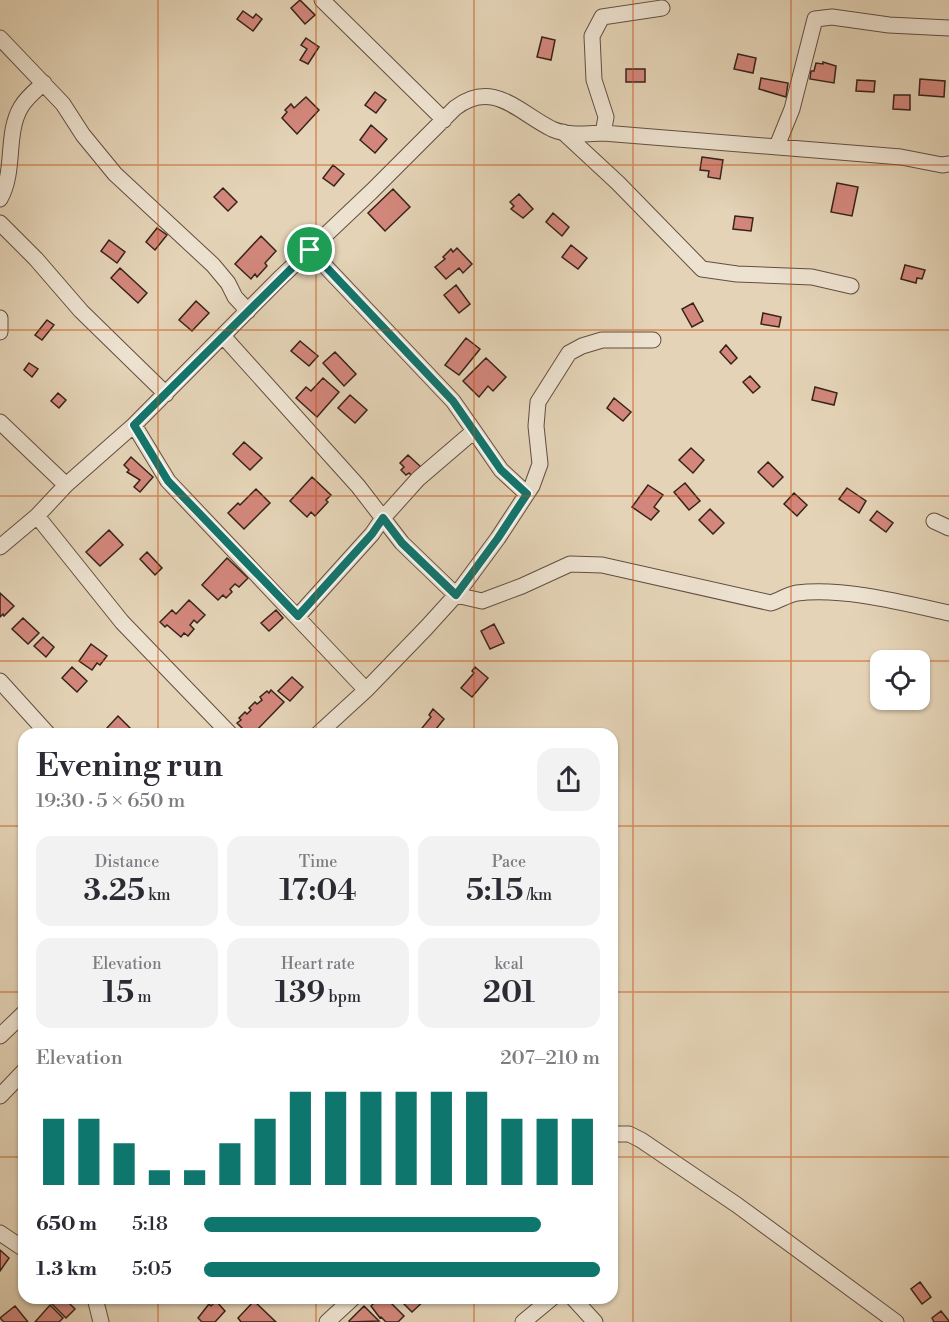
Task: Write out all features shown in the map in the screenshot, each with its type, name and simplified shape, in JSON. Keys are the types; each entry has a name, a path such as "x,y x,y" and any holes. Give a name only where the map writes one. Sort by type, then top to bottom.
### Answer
{"street":[{"path":"322,0 444,120"},
{"path":"603,133 606,117 594,80 592,36 602,17 662,8"},
{"path":"777,146 792,109 815,19 832,17 888,26 949,28"},
{"path":"0,38 63,104 83,135 115,174 213,265 228,283 235,297 248,311"},
{"path":"0,199 10,174 18,113 26,100 44,83"},
{"path":"0,547 37,516 66,485 134,425 454,108 465,100 476,96 488,96 503,100 562,132 777,146 901,157 942,165 949,164"},
{"path":"562,132 618,183 702,269 737,274 812,278 850,286"},
{"path":"0,223 36,259 81,311 166,394"},
{"path":"310,250 453,401 501,470 527,494"},
{"path":"0,318 0,332"},
{"path":"223,336 358,486 402,543 456,595 482,601 570,564 591,564 653,575 771,603 795,593 815,592 874,597 949,613"},
{"path":"325,728 366,690 456,595 527,494 540,464 536,426 538,402 569,353 602,340 653,340"},
{"path":"0,422 66,485"},
{"path":"134,425 168,481 366,690"},
{"path":"298,616 418,480 474,431"},
{"path":"37,516 122,622 224,728"},
{"path":"934,521 949,528"},
{"path":"0,681 43,728"},
{"path":"0,1036 18,1019"},
{"path":"0,1096 18,1077"},
{"path":"618,1134 629,1134 640,1140 737,1205 896,1322"},
{"path":"0,1233 18,1245"},
{"path":"96,1304 101,1322"},
{"path":"327,1322 346,1304"},
{"path":"523,1322 545,1304"},
{"path":"578,1304 595,1322"}],"building":[{"path":"300,0 315,15 305,24 291,8"},
{"path":"243,11 253,18 256,14 262,19 253,31 237,19"},
{"path":"542,37 555,40 551,60 537,57"},
{"path":"306,38 319,47 308,64 300,60 307,49 301,45"},
{"path":"738,54 756,58 753,73 734,69"},
{"path":"823,62 836,66 834,83 810,79 811,71 814,71 816,63 823,64"},
{"path":"626,69 645,69 645,82 626,82"},
{"path":"761,78 788,83 786,97 759,89"},
{"path":"920,79 945,81 944,97 919,95"},
{"path":"857,80 875,81 874,92 856,91"},
{"path":"375,92 386,100 376,113 365,105"},
{"path":"894,95 910,95 910,110 893,109"},
{"path":"306,97 319,110 297,134 282,118 287,112 285,110 291,104 294,108"},
{"path":"371,125 387,139 375,153 360,140"},
{"path":"702,157 723,160 720,179 708,177 709,171 700,170"},
{"path":"333,165 344,174 334,186 323,178"},
{"path":"837,183 858,187 852,216 831,212"},
{"path":"223,188 237,202 228,211 214,197"},
{"path":"393,189 410,207 385,231 368,213"},
{"path":"519,194 533,209 523,218 511,209 514,206 510,202"},
{"path":"553,213 569,227 562,236 546,222"},
{"path":"735,216 753,218 751,231 733,229"},
{"path":"157,228 167,235 155,250 146,242"},
{"path":"261,236 276,251 265,263 267,266 257,277 255,274 251,279 235,264"},
{"path":"109,240 125,252 117,263 101,251"},
{"path":"571,245 587,258 578,269 562,257"},
{"path":"457,248 472,264 463,273 459,268 446,279 435,267 445,259 443,257 451,249 453,252"},
{"path":"905,265 925,270 922,279 917,278 916,283 901,279"},
{"path":"120,268 147,293 138,303 111,278"},
{"path":"456,285 470,304 459,313 444,295"},
{"path":"196,301 209,313 192,331 179,320"},
{"path":"693,303 703,321 692,327 682,309"},
{"path":"763,313 781,317 779,327 761,324"},
{"path":"47,320 54,325 42,340 35,335"},
{"path":"466,338 480,349 459,375 445,365"},
{"path":"300,341 318,356 309,366 291,351"},
{"path":"726,345 737,358 731,364 720,352"},
{"path":"335,352 356,374 344,386 323,363"},
{"path":"486,358 506,377 493,391 488,386 479,397 463,381"},
{"path":"29,363 38,369 32,377 24,370"},
{"path":"750,376 760,387 753,393 743,382"},
{"path":"323,378 339,392 317,417 296,398 306,387 311,391"},
{"path":"815,387 837,393 834,405 812,400"},
{"path":"58,393 66,400 59,408 51,401"},
{"path":"350,395 367,410 355,423 338,408"},
{"path":"614,398 631,412 623,421 607,408"},
{"path":"244,442 262,458 250,470 233,454"},
{"path":"691,448 704,460 693,473 679,460"},
{"path":"408,455 422,468 413,477 401,470 404,467 400,463"},
{"path":"131,457 153,477 140,492 134,487 140,480 127,472 129,470 124,465"},
{"path":"768,462 783,477 773,487 758,472"},
{"path":"312,477 331,495 326,500 328,502 315,516 311,512 307,517 290,501"},
{"path":"685,483 700,501 689,510 674,492"},
{"path":"648,485 663,495 654,507 659,511 651,520 632,507"},
{"path":"847,488 866,501 859,513 839,499"},
{"path":"256,489 270,503 244,529 228,513"},
{"path":"794,493 807,505 797,516 784,504"},
{"path":"710,509 724,523 713,534 699,520"},
{"path":"877,511 893,523 886,532 870,520"},
{"path":"109,530 123,545 100,566 86,552"},
{"path":"147,552 162,568 155,575 140,559"},
{"path":"227,558 248,578 239,587 235,584 230,589 232,592 226,598 223,595 218,600 202,585"},
{"path":"0,593 14,606 0,617"},
{"path":"189,600 205,615 197,623 194,620 190,625 194,629 188,636 184,633 181,637 160,622 172,610 176,614"},
{"path":"276,610 283,618 269,631 261,623"},
{"path":"23,618 39,633 28,644 12,629"},
{"path":"494,624 504,643 490,649 481,631"},
{"path":"43,637 54,647 46,657 34,646"},
{"path":"91,644 107,656 100,665 97,663 92,670 79,661"},
{"path":"72,667 87,681 77,692 62,678"},
{"path":"475,667 488,678 472,697 461,688 474,673 472,671"},
{"path":"292,677 303,687 290,701 278,691"},
{"path":"271,690 284,702 259,728 242,728 237,723 241,720 239,718 251,710 249,708 255,702 257,704 262,700 260,697 267,691 269,693"},
{"path":"433,709 444,719 437,728 422,728 431,717 429,715"},
{"path":"118,716 130,728 107,728"},
{"path":"0,1250 9,1258 0,1271"},
{"path":"920,1282 931,1297 922,1304 911,1289"},
{"path":"52,1304 70,1304 75,1309 66,1318"},
{"path":"209,1304 211,1306 219,1304 225,1311 215,1322 202,1322 198,1318"},
{"path":"251,1304 257,1304 276,1322 241,1322 238,1318"},
{"path":"373,1304 392,1304 404,1316 398,1322 386,1322 371,1306"},
{"path":"404,1304 421,1304 412,1312"},
{"path":"50,1305 63,1318 59,1322 35,1322"},
{"path":"15,1306 28,1322 4,1322 0,1318"},
{"path":"364,1306 379,1321 350,1322 349,1321"},
{"path":"941,1311 949,1322 934,1322 932,1318"}],"route":[{"path":"310,250 453,401 501,470 527,494 456,595 402,543 383,518 372,534 298,616 168,481 134,425 310,250"}]}
